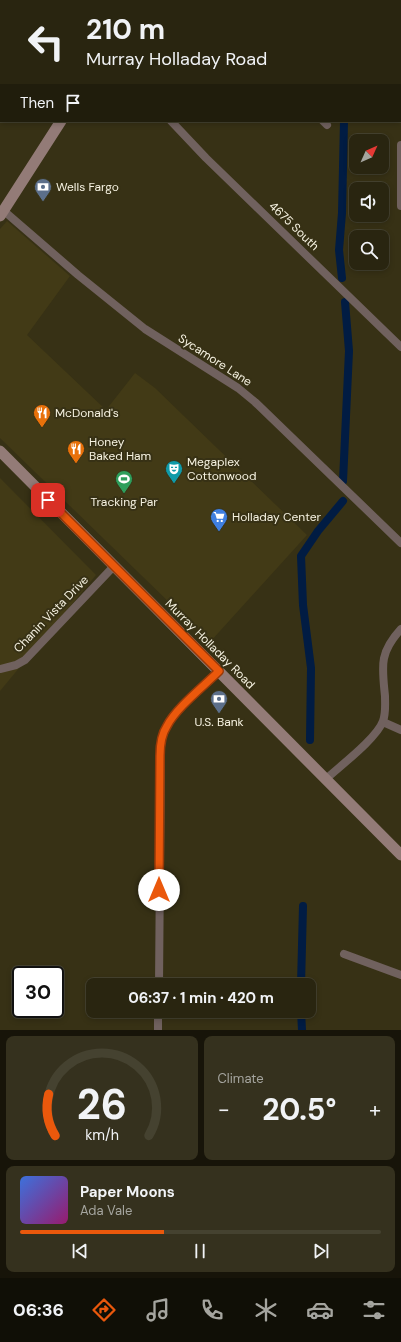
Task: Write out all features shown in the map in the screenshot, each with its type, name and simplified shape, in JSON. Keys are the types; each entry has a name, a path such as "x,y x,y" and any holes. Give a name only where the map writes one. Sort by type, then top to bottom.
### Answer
{"main road":[{"path":"2,213 60,122"},
{"name":"Murray Holladay Road","path":"0,451 401,855"}],"street":[{"name":"4675 South","path":"172,122 206,158 401,347"},
{"path":"401,145 401,206"},
{"name":"Sycamore Lane","path":"2,213 140,325 238,388 255,402 401,543"},
{"name":"Chanin Vista Drive","path":"0,669 16,665 25,660 114,566"},
{"path":"326,779 361,747 383,722 386,710 383,676 384,654 389,642 401,629"},
{"path":"159,978 161,743 170,721 219,671"},
{"path":"383,722 401,730"},
{"path":"344,954 401,976"},
{"path":"158,1018 158,1030"}],"shaded area":[{"path":"7,221 70,276 27,335 106,410 135,373 155,388 307,535 210,642 0,438 0,229"},
{"path":"0,478 96,575 0,691"}],"waterway":[{"path":"342,278 339,250 342,213 344,122"},
{"path":"343,481 349,351 345,302"},
{"path":"310,740 311,668 303,605 301,556 318,531 343,501"},
{"path":"301,978 303,906"},
{"path":"301,1018 302,1030"}],"place":[{"name":"Wells Fargo","path":"43,202"},
{"name":"McDonald's","path":"42,428"},
{"name":"Honey Baked Ham","path":"76,464"},
{"name":"Megaplex Cottonwood","path":"174,484"},
{"name":"Tracking Par","path":"124,494"},
{"name":"Holladay Center","path":"219,532"},
{"name":"U.S. Bank","path":"219,714"}],"route":[{"path":"48,500 219,671 174,716 166,726 162,737 160,756 159,890"}]}
